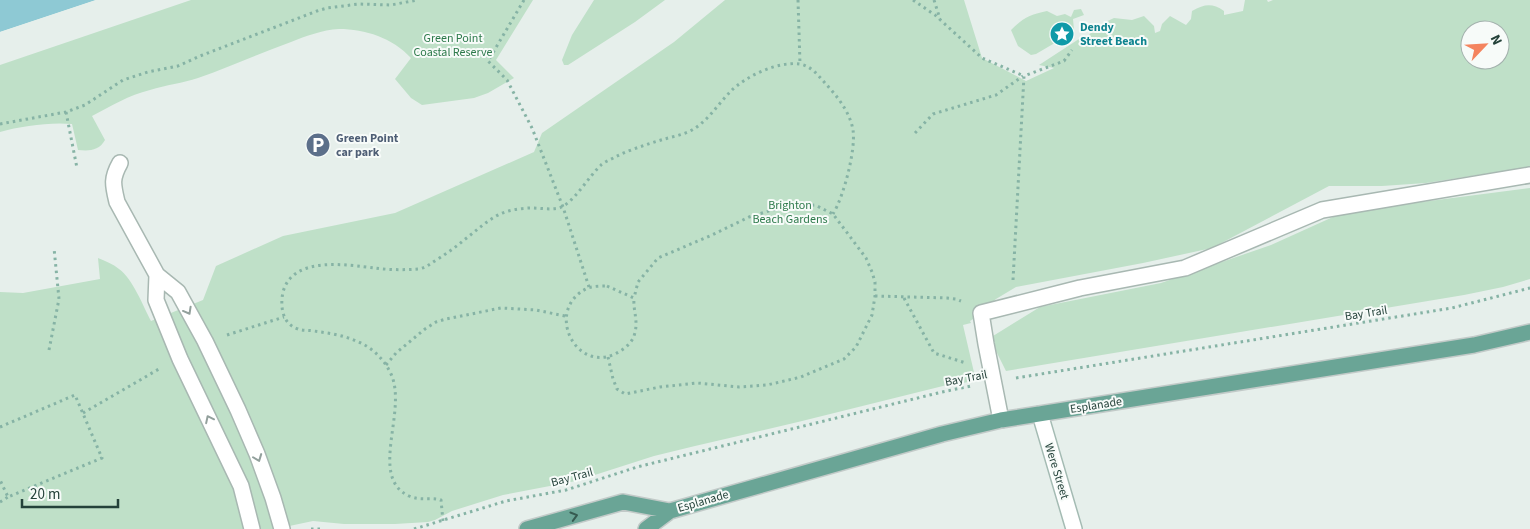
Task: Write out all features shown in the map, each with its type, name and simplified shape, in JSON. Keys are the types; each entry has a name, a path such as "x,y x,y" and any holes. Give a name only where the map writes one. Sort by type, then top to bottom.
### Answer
{"main road":[{"name":"Esplanade","path":"646,529 670,511 942,434 1001,420 1474,345 1530,332"},
{"name":"Esplanade","path":"527,529 624,502 670,511"}],"street":[{"path":"120,163 113,177 117,202 157,275 178,292 204,341 257,454 282,529"},
{"path":"1001,420 981,313 1080,288 1185,268 1322,210 1530,175"},
{"path":"157,275 156,300 180,359 241,486 252,529"},
{"name":"Were Street","path":"1040,414 1074,529"}],"path":[{"path":"0,124 66,112 85,105 123,80 148,72 170,69 190,62 200,56 327,8 359,4 391,5 417,0"},
{"path":"524,0 488,61 507,80 532,128 563,206 589,287"},
{"path":"798,0 800,64"},
{"path":"913,0 940,19 982,58 1024,76"},
{"path":"934,0 940,19"},
{"path":"916,133 933,114 996,95 1024,76 1064,61 1072,50"},
{"path":"443,521 441,500 432,498 422,500 409,496 395,485 391,475 389,460 396,414 396,392 392,376 378,354 356,340 299,329 290,325 284,317 282,303 284,290 296,272 322,265 341,264 377,268 423,268 449,252 480,227 501,214 516,209 553,209 563,206 602,163 638,148 692,130 732,90 759,72 776,66 800,64 814,69 838,97 851,121 854,142 851,159 841,198 833,214"},
{"path":"1012,306 1024,76"},
{"path":"66,112 77,168"},
{"path":"608,357 617,389 625,394 660,387 696,383 739,387 776,383 801,377 844,359 856,347 866,328 872,315 875,296 872,272 866,258 833,214 815,205 772,210 732,224 712,235 658,258 638,282 633,305 637,321 634,337 623,350 608,357 592,356 576,347 567,332 565,316 569,305 577,294 589,287 607,286 634,298"},
{"path":"49,350 59,299 54,248"},
{"name":"Bay Trail","path":"414,529 506,501 566,490 637,467 932,394 992,376 1452,308 1530,288"},
{"path":"875,296 946,298 956,299 965,303"},
{"path":"904,297 934,353 992,376"},
{"path":"386,365 410,340 436,322 501,308 536,310 565,316"},
{"path":"204,341 284,317"},
{"path":"83,413 156,370 180,359"},
{"path":"0,427 75,395 102,458 0,502"},
{"path":"0,480 8,497"},
{"path":"311,529 321,529"}],"green space":[{"name":"Green Point Coastal Reserve","path":"191,0 533,0 496,60 514,78 488,93 474,98 422,105 411,98 395,79 411,58 404,51 378,36 349,29 339,29 308,36 198,78 142,92 120,101 92,116 105,140 103,144 93,150 78,150 72,124 36,125 0,132 0,65"},
{"path":"594,0 665,0 635,22 568,65 564,65 562,60 572,35"},
{"name":"Brighton Beach Gardens","path":"725,0 964,0 982,58 1026,81 1054,68 1039,65 1082,37 1089,35 1097,26 1114,18 1132,20 1144,16 1154,26 1155,33 1160,31 1162,24 1170,16 1186,25 1191,19 1192,11 1205,6 1212,6 1224,11 1224,15 1243,11 1245,0 1267,0 1268,2 1273,0 1530,0 1530,167 1426,183 1382,186 1329,186 1212,248 1016,287 996,299 970,321 971,323 963,325 976,381 947,385 654,456 576,481 503,495 452,511 428,522 344,524 313,521 275,529 0,529 0,292 23,293 100,279 98,258 124,273 151,321 203,300 216,266 283,236 395,213 534,152 542,133 674,42"},
{"path":"1081,9 1084,15 1073,19 1074,30 1036,54 1031,55 1018,46 1011,30 1023,20 1035,14 1047,11 1057,16 1065,14 1071,17 1074,10"},
{"path":"1530,188 1530,279 1464,295 1006,371 996,351 993,336 1040,307 1161,283 1271,245 1344,212"}],"water":[{"path":"0,0 96,0 0,32"}],"pier":[{"path":"99,0 0,35 0,32"}],"place":[{"name":"Dendy Street Beach","path":"1062,34"},
{"name":"Green Point car park","path":"318,145"}]}
